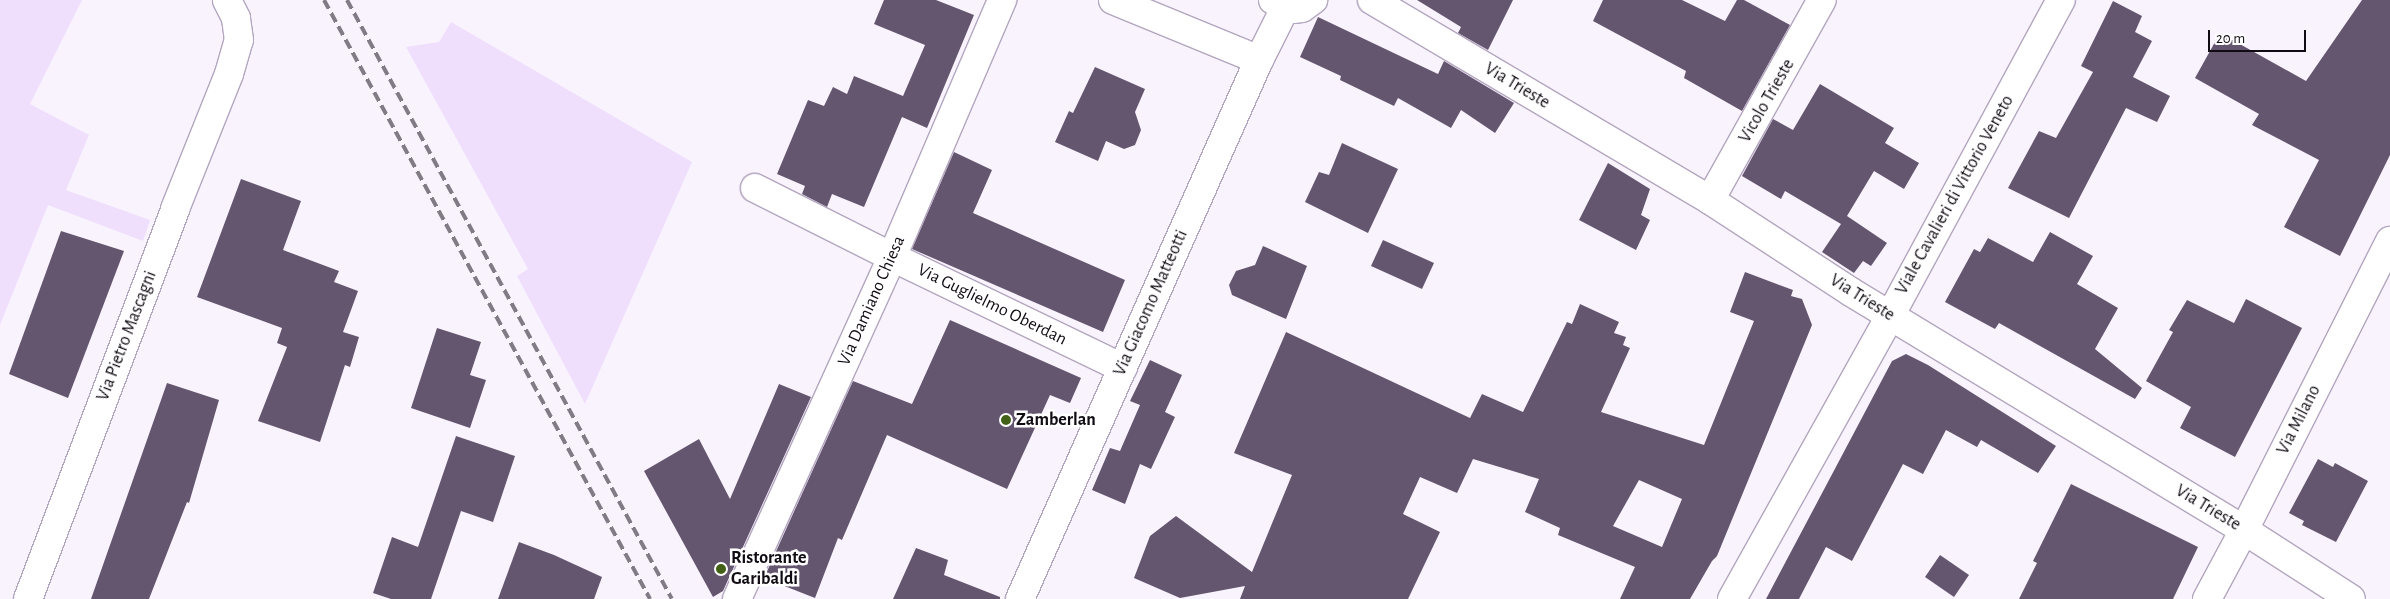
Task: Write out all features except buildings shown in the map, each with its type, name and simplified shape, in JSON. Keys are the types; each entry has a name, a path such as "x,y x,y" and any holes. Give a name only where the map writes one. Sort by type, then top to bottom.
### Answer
{"street":[{"name":"Via Pietro Mascagni","path":"28,599 175,209 229,74 239,40 236,18 227,0"},
{"name":"Via Damiano Chiesa","path":"737,599 892,257 1002,0"},
{"path":"1113,0 1259,60"},
{"path":"1279,4 1302,8 1313,0"},
{"name":"Via Trieste","path":"1372,0 1710,200 1890,316 2244,530 2351,599"},
{"name":"Vicolo Trieste","path":"1710,200 1822,0"},
{"name":"Viale Cavalieri di Vittorio Veneto","path":"1732,599 1890,316 2061,0"},
{"name":"Via Giacomo Matteotti","path":"1020,599 1259,60 1279,4"},
{"name":"Via Guglielmo Oberdan","path":"755,188 892,257 1123,368"},
{"name":"Via Milano","path":"2207,599 2244,530 2390,241"}],"shaded area":[{"path":"0,0 82,0 30,104 89,135 66,190 150,220 143,241 48,205 0,325"},
{"path":"451,22 692,162 585,404 517,276 528,269 406,47 439,42"}],"railway":[{"path":"324,0 650,599"},
{"path":"347,0 672,599"}],"place":[{"name":"Zamberlan","path":"1006,420"},
{"name":"Ristorante Garibaldi","path":"721,569"}]}
